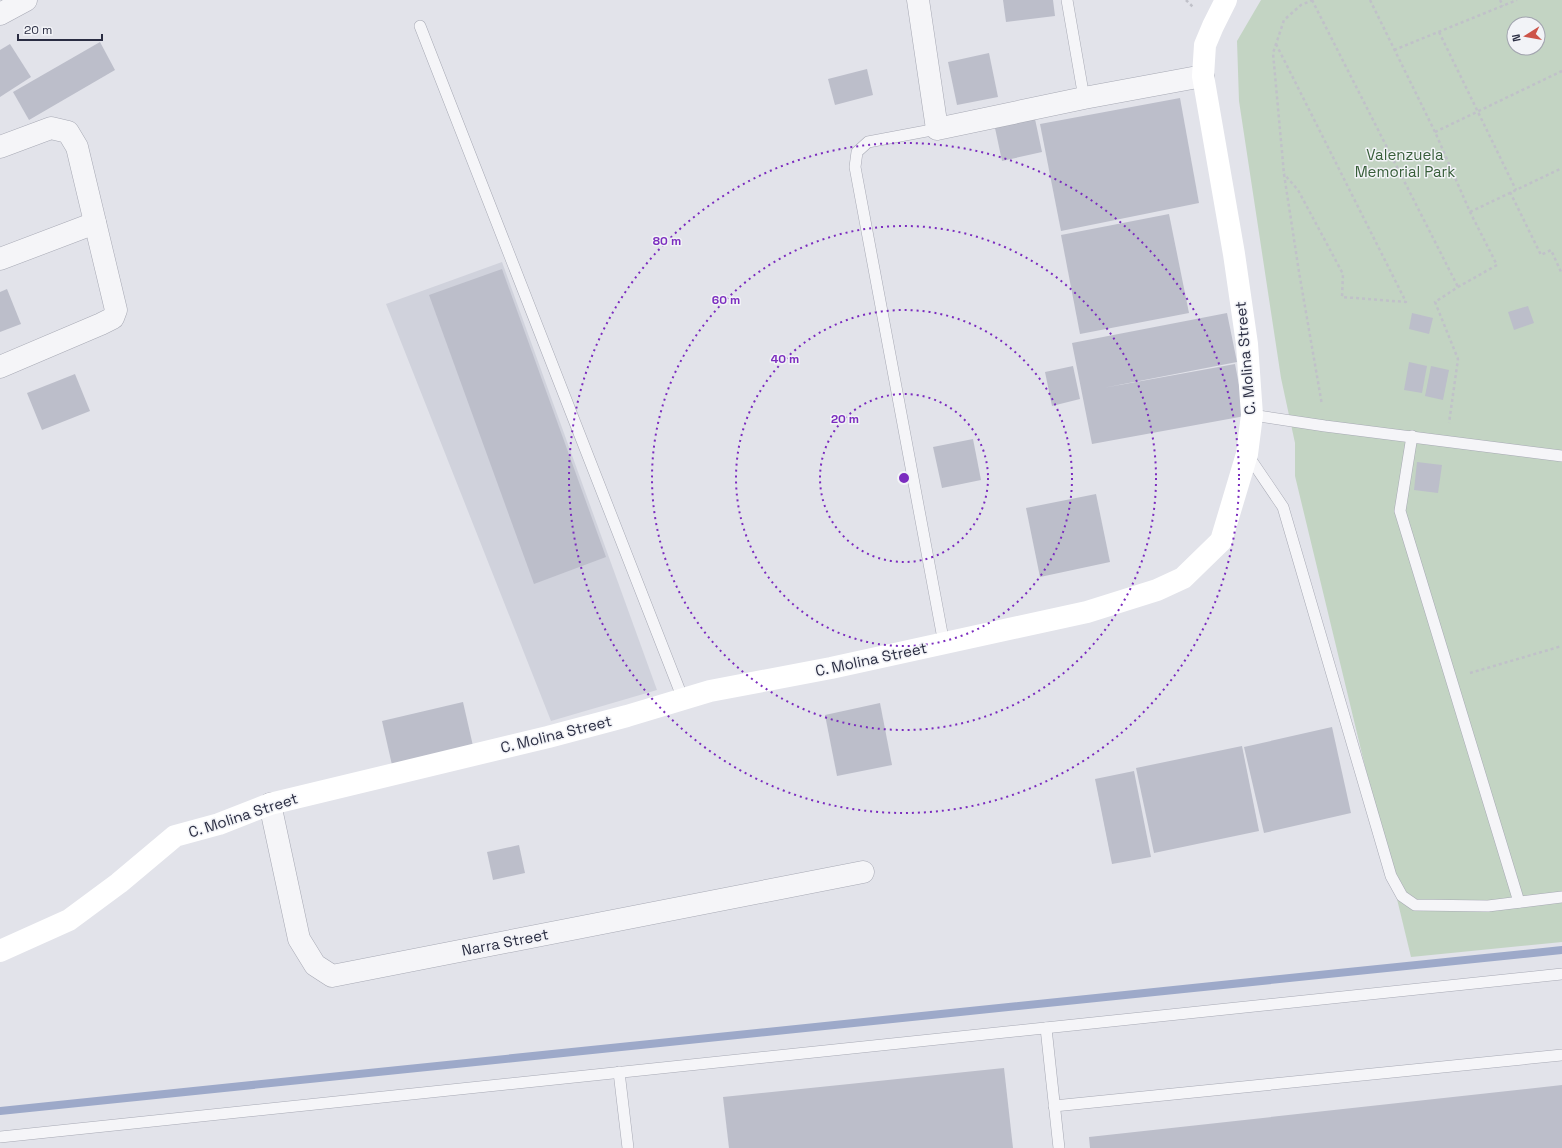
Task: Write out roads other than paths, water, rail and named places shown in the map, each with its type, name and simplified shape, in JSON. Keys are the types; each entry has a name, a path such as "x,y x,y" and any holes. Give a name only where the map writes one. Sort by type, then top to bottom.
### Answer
{"street":[{"path":"0,14 26,0"},
{"path":"918,0 937,129 1084,98 1203,76"},
{"name":"C. Molina Street","path":"0,951 69,920 119,883 176,836 218,824 270,804 556,735 627,716 710,691 831,668 1087,612 1142,595 1184,578 1221,541 1247,454 1252,414 1247,344 1234,254 1203,76 1205,46 1226,0"},
{"path":"0,147 51,128 68,132 76,147 116,310 113,318 0,367"},
{"path":"0,258 95,223"},
{"name":"Narra Street","path":"270,804 300,939 315,965 332,976 863,872"}],"lane":[{"path":"1067,0 1084,98"},
{"path":"420,26 683,699"},
{"path":"937,129 868,142 857,152 855,167 944,644"},
{"path":"1252,414 1325,426 1562,456"},
{"path":"1412,436 1400,511 1519,902"},
{"path":"1247,454 1283,507 1391,876 1402,896 1415,905 1488,906 1562,897"},
{"path":"0,1137 1562,974"},
{"path":"1046,1028 1059,1148"},
{"path":"1054,1106 1562,1055"},
{"path":"619,1072 628,1148"}],"waterway":[{"path":"0,1111 1562,950"}],"park label":[{"name":"Valenzuela Memorial Park","path":"1405,162"}]}
